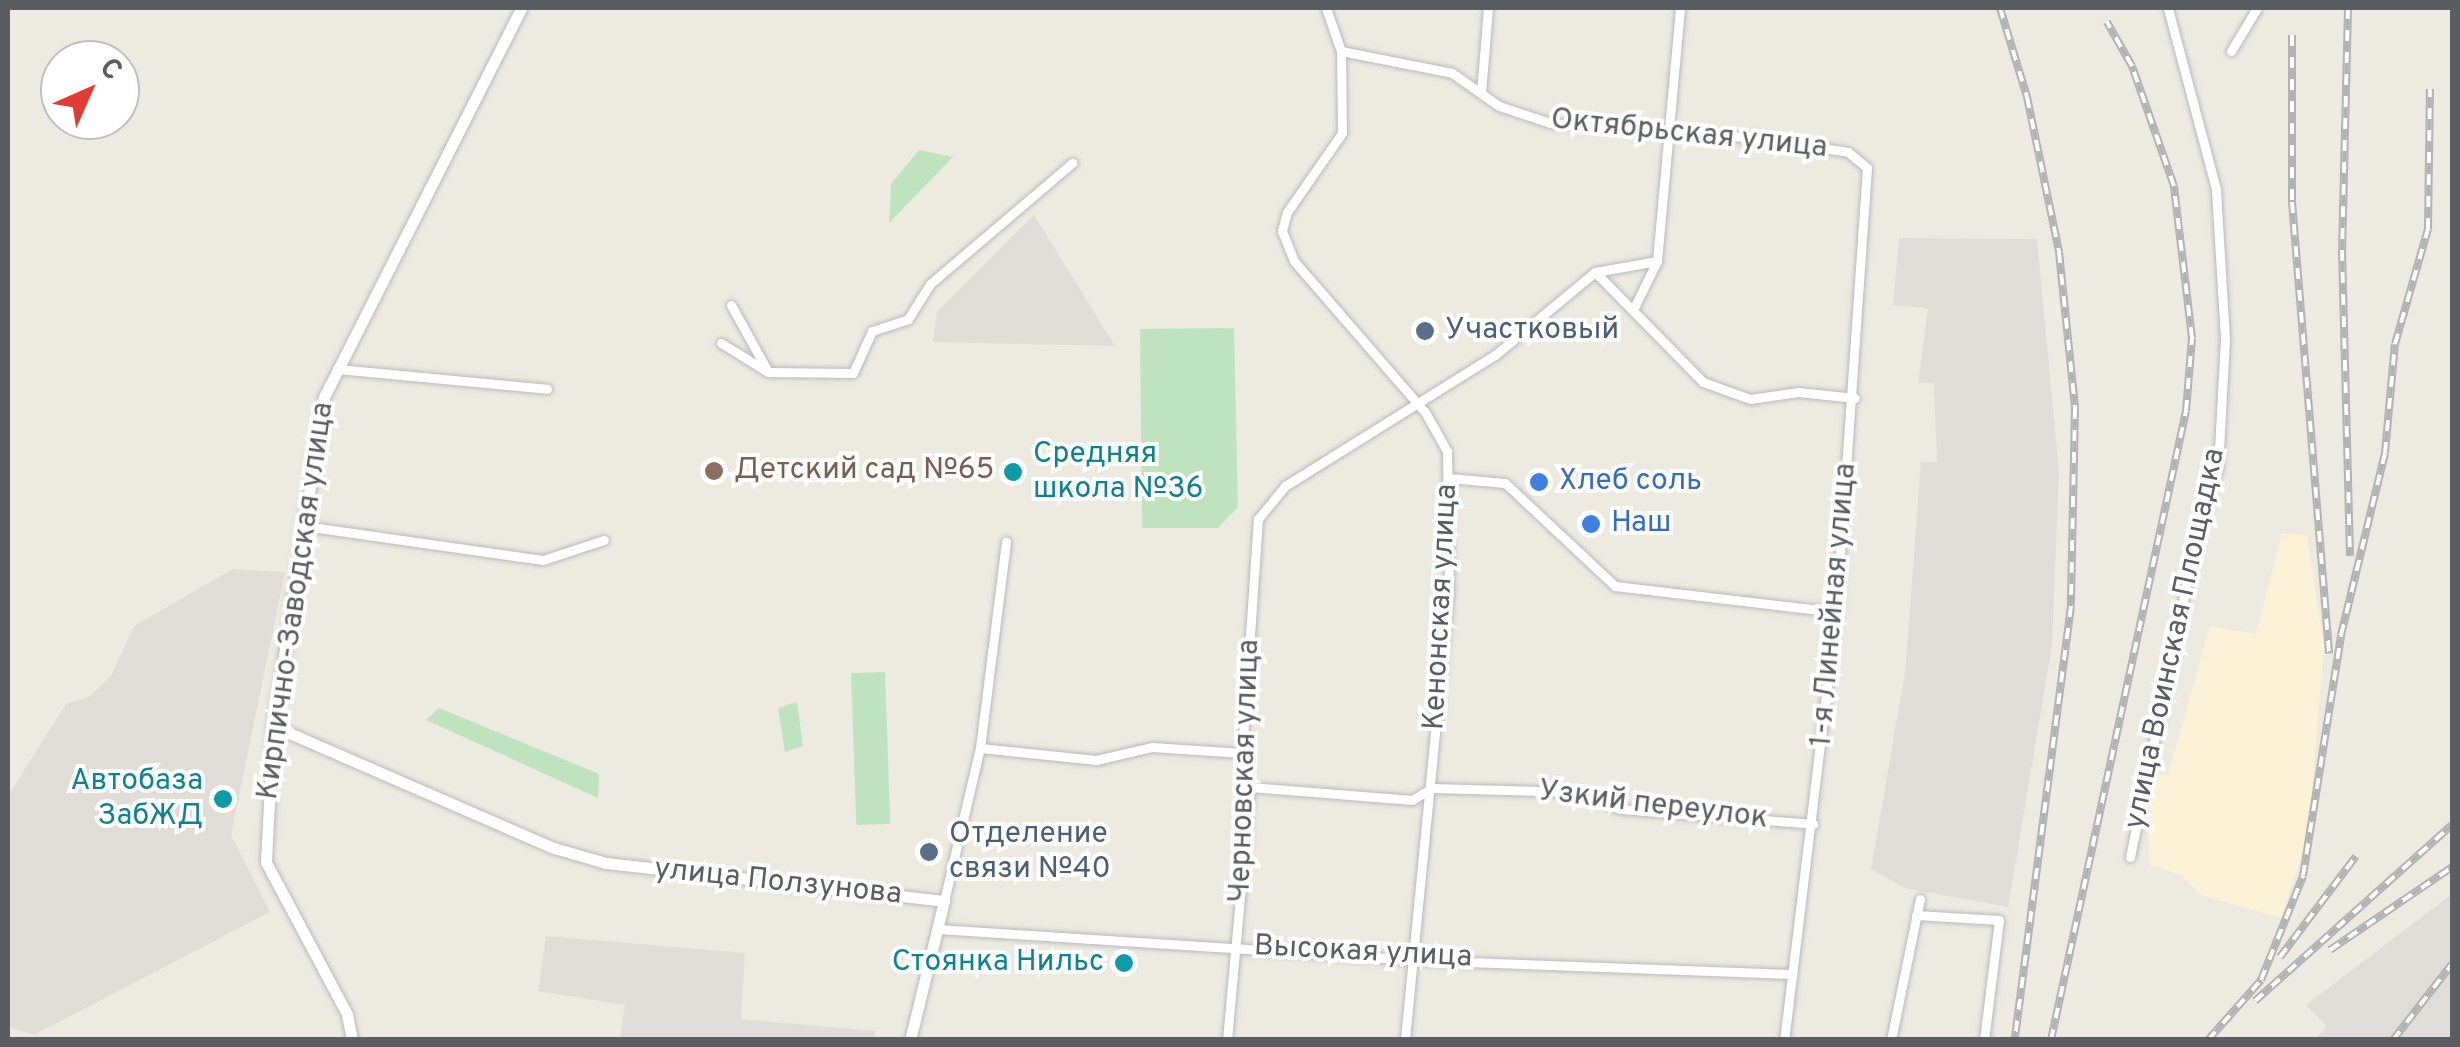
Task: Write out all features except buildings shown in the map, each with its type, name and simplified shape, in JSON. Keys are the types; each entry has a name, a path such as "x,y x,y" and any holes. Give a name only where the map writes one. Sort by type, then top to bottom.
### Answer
{"street":[{"name":"Кирпично-Заводская улица","path":"352,1040 346,1014 266,862 272,726 324,397 521,8"},
{"path":"1326,8 1341,51"},
{"path":"1481,93 1488,8"},
{"path":"1633,310 1657,260 1680,8"},
{"name":"улица Воинская Площадка","path":"2130,857 2200,524 2218,468 2226,338 2216,189 2168,8"},
{"path":"2231,51 2257,8"},
{"name":"Октябрьская улица","path":"1341,51 1452,73 1481,93 1550,123 1848,152 1867,168"},
{"name":"Кенонская улица","path":"1341,51 1342,133 1288,212 1282,231 1303,273 1417,402 1445,441 1449,478 1448,590 1405,1040"},
{"path":"721,344 768,372 853,373 872,331 908,319 930,284 1072,162"},
{"name":"1-я Линейная улица","path":"1784,1040 1787,974 1813,824 1836,612 1854,398 1867,168"},
{"path":"1595,272 1657,260"},
{"path":"1595,272 1704,382 1750,398 1798,392 1854,398"},
{"name":"Черновская улица","path":"1227,1040 1250,788 1242,753 1258,518 1286,486 1495,355 1595,272"},
{"path":"731,305 768,372"},
{"path":"337,369 547,389"},
{"path":"1449,478 1505,483 1615,586 1836,612"},
{"path":"304,526 542,560 604,540"},
{"name":"улица Ползунова","path":"272,726 554,848 606,863 944,901 980,748 1006,542"},
{"path":"980,748 1096,760 1152,747 1242,753"},
{"name":"Узкий переулок","path":"1250,788 1412,800 1432,788 1578,792 1620,808 1813,824"},
{"path":"1891,1040 1920,899"},
{"path":"910,1040 944,901"},
{"path":"1916,915 2000,920 1984,1040"},
{"name":"Высокая улица","path":"938,929 1412,960 1787,974"}],"shaded area":[{"path":"1034,215 1115,346 933,342 937,312"},
{"path":"1899,238 2037,239 2059,472 2052,646 2008,907 1904,888 1871,869 1905,673 1921,462 1937,462 1934,383 1918,383 1928,308 1893,305"},
{"path":"2282,533 2307,536 2324,646 2308,837 2281,918 2200,895 2183,876 2150,865 2147,819 2159,774 2168,775 2210,626 2256,634"},
{"path":"233,569 285,572 231,835 270,912 34,1035 8,1027 8,796 66,704 90,696 111,676 134,626"},
{"path":"2452,894 2452,1039 2316,1039 2327,1026 2306,1005"},
{"path":"546,936 745,953 741,1019 875,1031 874,1039 620,1039 625,1005 538,991"}],"green space":[{"path":"919,150 953,157 889,223 891,184"},
{"path":"1234,328 1238,507 1218,528 1142,528 1140,329"},
{"path":"885,672 890,824 856,825 851,673"},
{"path":"797,702 803,746 785,752 778,708"},
{"path":"439,708 599,774 598,798 426,720"}],"railway":[{"path":"2000,8 2027,97 2059,252 2075,408 2071,606 2015,1040"},
{"path":"2348,8 2342,250 2350,556"},
{"path":"2051,1040 2186,411 2192,338 2174,186 2132,66 2107,22"},
{"path":"2292,35 2292,202 2329,653"},
{"path":"2208,1040 2261,980 2303,876 2341,635 2385,453 2395,344 2428,229 2430,89"},
{"path":"2255,1001 2452,825"},
{"path":"2280,957 2356,856"},
{"path":"2330,950 2452,867"},
{"path":"2393,1040 2452,964"}],"place":[{"name":"Участковый","path":"1425,331"},
{"name":"Детский сад №65","path":"714,471"},
{"name":"Средняя школа №36","path":"1013,472"},
{"name":"Хлеб соль","path":"1539,482"},
{"name":"Наш","path":"1591,524"},
{"name":"Автобаза ЗабЖД","path":"223,799"},
{"name":"Отделение связи №40","path":"929,852"},
{"name":"Стоянка Нильс","path":"1124,963"}]}
